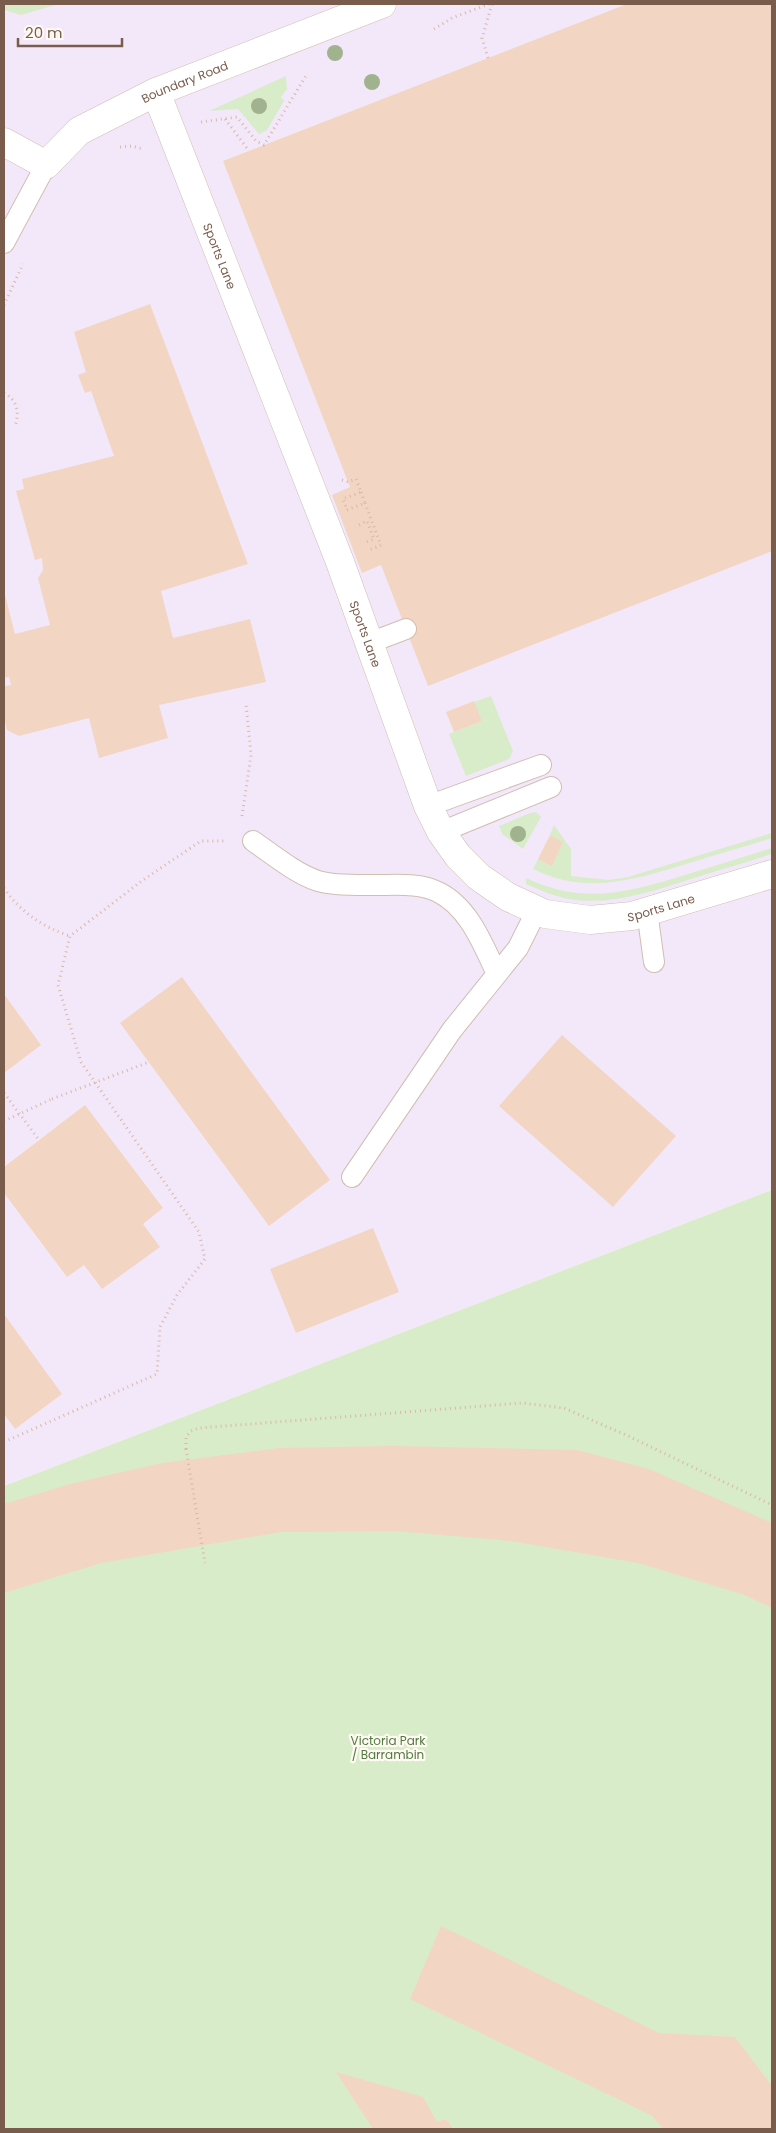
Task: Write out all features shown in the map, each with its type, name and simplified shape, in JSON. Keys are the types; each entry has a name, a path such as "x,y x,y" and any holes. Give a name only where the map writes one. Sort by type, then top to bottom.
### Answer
{"street":[{"name":"Boundary Road","path":"46,165 79,130 156,92 382,4"},
{"name":"Sports Lane","path":"156,92 340,562 428,806 441,832 458,856 479,877 508,897 545,914 590,920 632,916 772,874"},
{"path":"4,142 46,165"}],"lane":[{"path":"4,243 46,165"},
{"path":"369,643 406,629"},
{"path":"428,806 541,765"},
{"path":"441,832 551,787"},
{"path":"245,841 318,881 361,885 408,885 438,892 461,910 481,941 496,974"},
{"path":"352,1177 452,1030 518,948 537,910"},
{"path":"647,911 654,962"}],"path":[{"path":"434,29 452,18 491,4"},
{"path":"488,58 482,38 491,4"},
{"path":"207,121 237,117 256,141 264,145 306,74"},
{"path":"225,119 249,151"},
{"path":"113,148 132,146 151,151"},
{"path":"4,305 25,261"},
{"path":"4,393 11,397 16,405 19,416 15,426"},
{"path":"340,480 348,482 356,479 381,545 361,552"},
{"path":"352,495 361,492"},
{"path":"356,506 364,503"},
{"path":"358,525 367,522 374,540 366,543"},
{"path":"4,1442 156,1374 160,1327 177,1295 205,1259 199,1232 81,1062 58,985 70,936 143,880 202,841 245,841 251,755 246,704"},
{"path":"4,888 21,909 36,921 52,930 70,936"},
{"path":"4,1121 52,1099 149,1062"},
{"path":"4,1093 39,1140"},
{"path":"205,1563 186,1449 186,1437 191,1431 199,1428 522,1403 564,1408 628,1436 772,1505"}],"shaded area":[{"path":"4,4 772,4 772,1190 4,1486"}],"green space":[{"path":"4,4 59,4 21,15 4,10"},
{"path":"286,76 287,89 281,97 284,101 267,130 259,134 238,109 209,111"},
{"path":"491,696 513,751 509,759 466,776 449,734 482,721 474,702"},
{"path":"536,812 541,817 523,849 502,834 499,826"},
{"path":"554,825 571,849 571,876 609,880 628,877 772,833 772,838 634,878 614,882 574,882 533,869 538,859 552,865 563,842 550,835"},
{"path":"772,848 772,854 630,897 584,901 552,895 526,884 526,878 547,886 586,894 624,891 644,887"},
{"name":"Victoria Park / Barrambin","path":"772,1190 772,2129 4,2129 4,1486"}],"building":[{"path":"627,4 772,4 772,551 428,686 381,565 362,573 332,495 350,487 223,161"},
{"path":"150,304 248,564 161,591 173,638 250,619 266,682 159,705 168,738 99,758 89,718 19,736 7,730 4,716 4,686 11,685 9,677 4,678 4,591 15,634 50,625 38,578 43,570 42,558 35,560 16,491 24,489 22,479 114,456 91,391 85,393 78,375 86,372 74,332"},
{"path":"474,701 482,721 454,732 446,712"},
{"path":"550,835 563,842 552,866 538,859"},
{"path":"182,977 330,1180 269,1226 120,1023"},
{"path":"4,994 41,1045 4,1073"},
{"path":"562,1035 676,1136 613,1207 499,1106"},
{"path":"85,1105 163,1208 143,1224 160,1247 102,1289 84,1265 67,1277 4,1193 4,1167"},
{"path":"373,1228 399,1292 296,1333 270,1269"},
{"path":"4,1314 62,1394 15,1429 4,1414"},
{"path":"394,1446 577,1450 649,1469 772,1523 772,1608 745,1595 638,1563 511,1541 396,1531 281,1532 101,1563 4,1593 4,1504 70,1484 162,1463 279,1448"},
{"path":"441,1926 659,2033 735,2037 772,2086 772,2129 664,2129 651,2115 410,1999"},
{"path":"336,2072 423,2097 437,2122 446,2119 453,2129 373,2129"}]}
